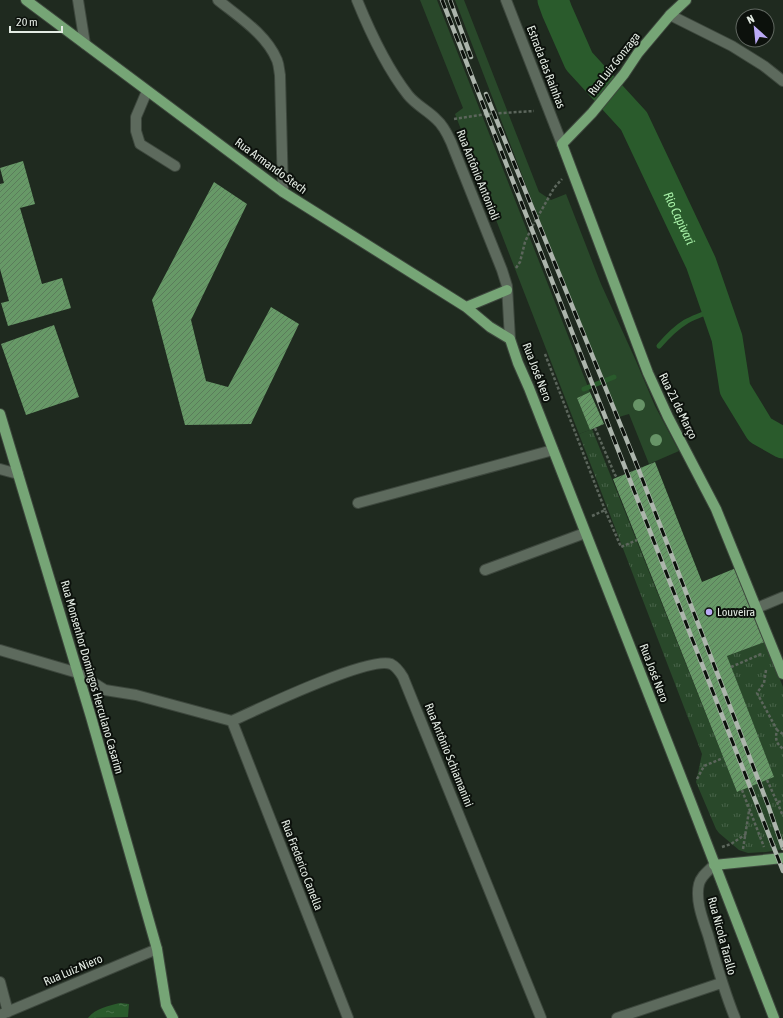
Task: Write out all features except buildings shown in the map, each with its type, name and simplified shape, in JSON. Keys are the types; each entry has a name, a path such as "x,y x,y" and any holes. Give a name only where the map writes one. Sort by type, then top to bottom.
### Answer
{"main road":[{"name":"Rua Armando Stech","path":"26,0 283,192 466,307 490,327 510,339"},
{"name":"Rua Luiz Gonzaga","path":"562,144 592,113 624,74 638,53 670,15 686,0"},
{"name":"Rua 21 de Março","path":"562,144 648,374 668,417 716,509 783,674"},
{"path":"466,307 507,288"},
{"name":"Rua José Nero","path":"510,339 518,363 774,1018"},
{"name":"Rua Monsenhor Domingos Herculano Casarim","path":"0,414 78,673 157,949 166,1005 173,1018"},
{"path":"714,865 783,858"}],"street":[{"path":"78,0 85,44"},
{"path":"218,0 265,41 272,50 278,62 280,76 283,192"},
{"name":"Rua Antônio Antonioli","path":"357,0 385,58 398,80 416,104 438,121 444,128 451,142 502,270 507,288 510,339"},
{"name":"Estrada das Rainhas","path":"506,0 562,144"},
{"path":"670,15 732,46 764,66 783,81"},
{"path":"147,91 136,117 136,130 140,144 175,166"},
{"path":"358,503 553,450"},
{"path":"0,469 18,474"},
{"path":"485,570 585,533"},
{"path":"756,608 783,597"},
{"path":"0,650 78,673 105,690 136,695 232,721"},
{"name":"Rua Antônio Schiamanini","path":"232,721 351,670 380,663 390,664 398,668 403,677 541,1018"},
{"name":"Rua Frederico Canella","path":"232,721 348,1018"},
{"name":"Rua Nicola Tarallo","path":"714,865 703,874 699,883 698,896 701,913 721,983 735,1018"},
{"name":"Rua Luiz Niero","path":"4,1014 157,949"},
{"path":"0,982 4,1014"},
{"path":"617,1018 721,983"}],"path":[{"path":"438,121 487,114 549,110"},
{"path":"507,288 520,262 525,242 532,227 554,188 571,168"},
{"path":"545,354 620,547 637,540"},
{"path":"594,428 615,475 617,476"},
{"path":"580,520 605,510"},
{"path":"731,667 773,649"},
{"path":"762,654 763,658"},
{"path":"765,667 766,672 764,683 757,693 777,730 783,734"},
{"path":"777,730 776,740 783,749"},
{"path":"685,787 696,782 704,766 723,758"},
{"path":"767,780 783,816"},
{"path":"742,790 766,852"},
{"path":"777,802 783,801"},
{"path":"742,851 750,810"},
{"path":"710,853 731,844 746,834"}],"green space":[{"path":"420,0 437,0 590,392 577,398 590,430 579,434 455,114 463,108"},
{"path":"455,0 464,0 539,192 551,200 566,194 601,284 655,406 679,451 649,464 629,414 619,417 532,201"},
{"path":"592,429 737,792 774,777 727,656 765,642 783,687 783,849 748,853 739,850 716,829 696,782 702,754 579,434"}],"water":[{"path":"120,1003 129,1004 128,1017 88,1018 98,1010"}],"waterway":[{"name":"Rio Capivari","path":"553,0 579,61 634,121 701,263 727,338 735,389 760,430 783,443"},
{"path":"659,346 685,322 717,309"},
{"path":"584,389 614,377"}],"railway":[{"path":"442,0 783,871"},
{"path":"450,0 471,57"},
{"path":"486,94 638,468 768,805 783,848"}],"place":[{"name":"Louveira","path":"709,612"}]}
